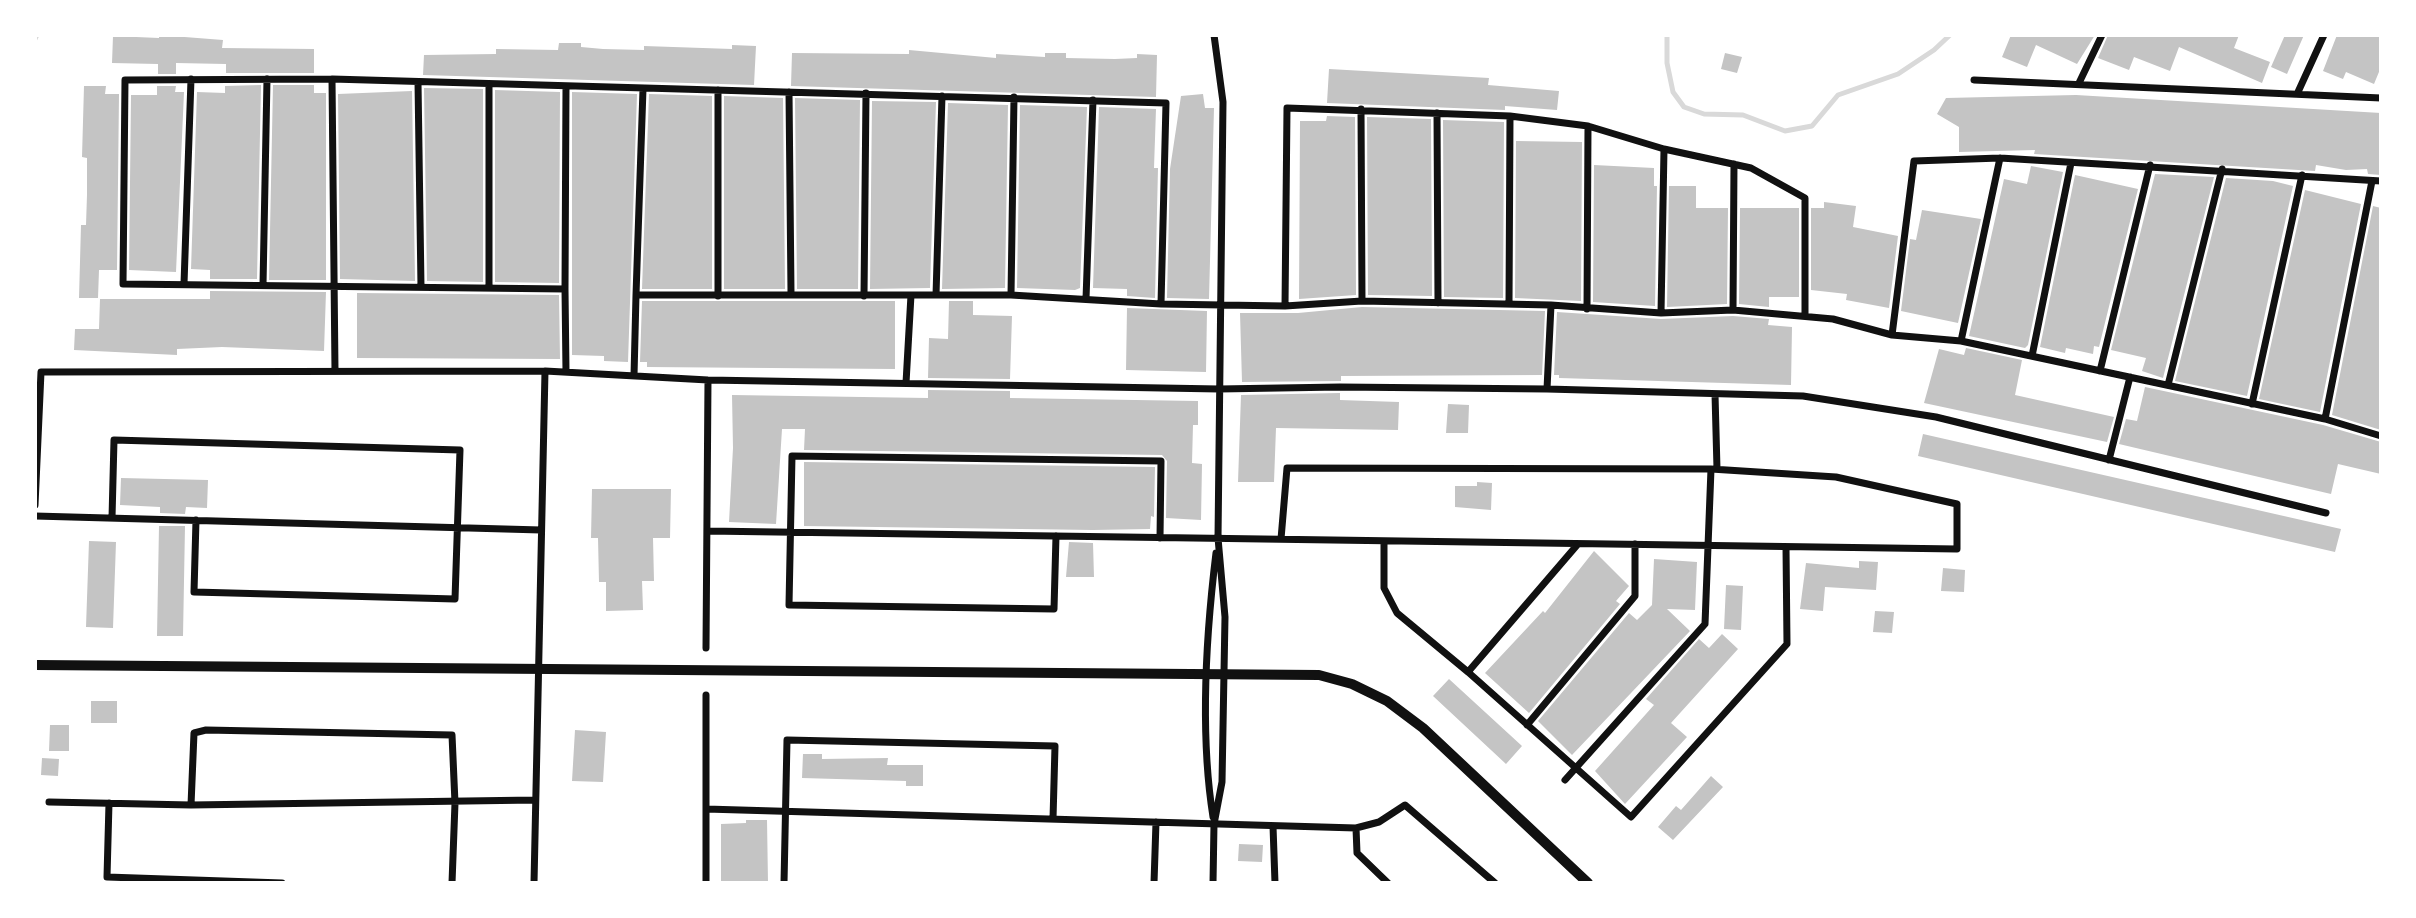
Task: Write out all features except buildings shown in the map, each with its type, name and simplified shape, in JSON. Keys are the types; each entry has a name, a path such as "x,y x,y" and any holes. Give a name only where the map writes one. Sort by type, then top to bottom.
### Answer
{"street":[{"path":"1214,35 1223,102 1217,538 1208,615 1207,782 1214,824"},
{"path":"2079,83 2102,35"},
{"path":"2298,92 2324,35"},
{"path":"184,284 191,79"},
{"path":"263,285 267,79"},
{"path":"565,289 123,284 125,80 332,79 1166,103 1161,304"},
{"path":"332,79 335,371"},
{"path":"1974,80 2298,92 2381,98"},
{"path":"418,82 421,287"},
{"path":"489,84 489,288"},
{"path":"566,86 566,372"},
{"path":"634,376 643,89"},
{"path":"718,90 718,296"},
{"path":"789,92 790,293"},
{"path":"864,296 866,93"},
{"path":"936,295 942,96"},
{"path":"1012,295 1014,97"},
{"path":"1086,299 1093,100"},
{"path":"1285,306 1287,108 1362,109 1510,116 1588,126 1664,149 1751,168 1805,198 1805,316"},
{"path":"1362,109 1362,301"},
{"path":"1437,113 1438,303"},
{"path":"1509,304 1510,116"},
{"path":"1587,309 1588,126"},
{"path":"1661,313 1664,149"},
{"path":"1961,341 2000,158"},
{"path":"1892,335 1914,161 2000,158 2222,169 2377,181 2325,419"},
{"path":"2032,356 2071,163"},
{"path":"1732,310 1734,164"},
{"path":"2100,371 2150,165"},
{"path":"2168,385 2222,169"},
{"path":"2252,404 2302,175"},
{"path":"636,295 1012,295 1161,304 1285,306 1362,301 1551,305 1661,313 1732,310 1833,319 1892,335 1961,341 2325,419 2381,436"},
{"path":"906,383 911,295"},
{"path":"1547,389 1551,305"},
{"path":"534,883 545,371"},
{"path":"35,505 41,372 545,371 708,380 1219,389 1547,389 1803,396 1936,417 2326,513"},
{"path":"2109,460 2130,377"},
{"path":"706,649 708,380"},
{"path":"1565,780 1705,624 1714,469 1715,394"},
{"path":"112,518 114,440 460,450 455,599 194,592 196,520"},
{"path":"1056,536 1054,609 789,605 792,456 1161,461 1160,538"},
{"path":"707,531 1281,540 1957,549 1957,504 1836,477 1714,469 1287,468 1281,540"},
{"path":"35,516 541,530"},
{"path":"1213,883 1214,824 1222,782 1225,617 1217,538"},
{"path":"1384,541 1384,588 1389,603 1397,614 1631,817 1787,644 1786,547"},
{"path":"1468,673 1578,544"},
{"path":"1527,725 1635,596 1635,544"},
{"path":"35,665 1320,675 1352,684 1387,701 1423,729 1588,883"},
{"path":"705,883 706,695"},
{"path":"191,805 191,743 194,733 206,730 452,736 455,803 452,883"},
{"path":"783,883 787,740 1055,746 1053,819"},
{"path":"48,802 191,805 536,800"},
{"path":"109,803 107,877 282,883"},
{"path":"706,809 1356,828 1378,822 1405,805 1495,883"},
{"path":"1154,883 1156,822"},
{"path":"1273,826 1275,883"},
{"path":"1356,828 1357,853 1388,883"}],"waterway":[{"path":"35,39 37,35"},
{"path":"1667,35 1667,63 1673,92 1684,107 1704,114 1743,115 1785,131 1812,126 1838,95 1898,74 1934,50 1950,35"}]}
